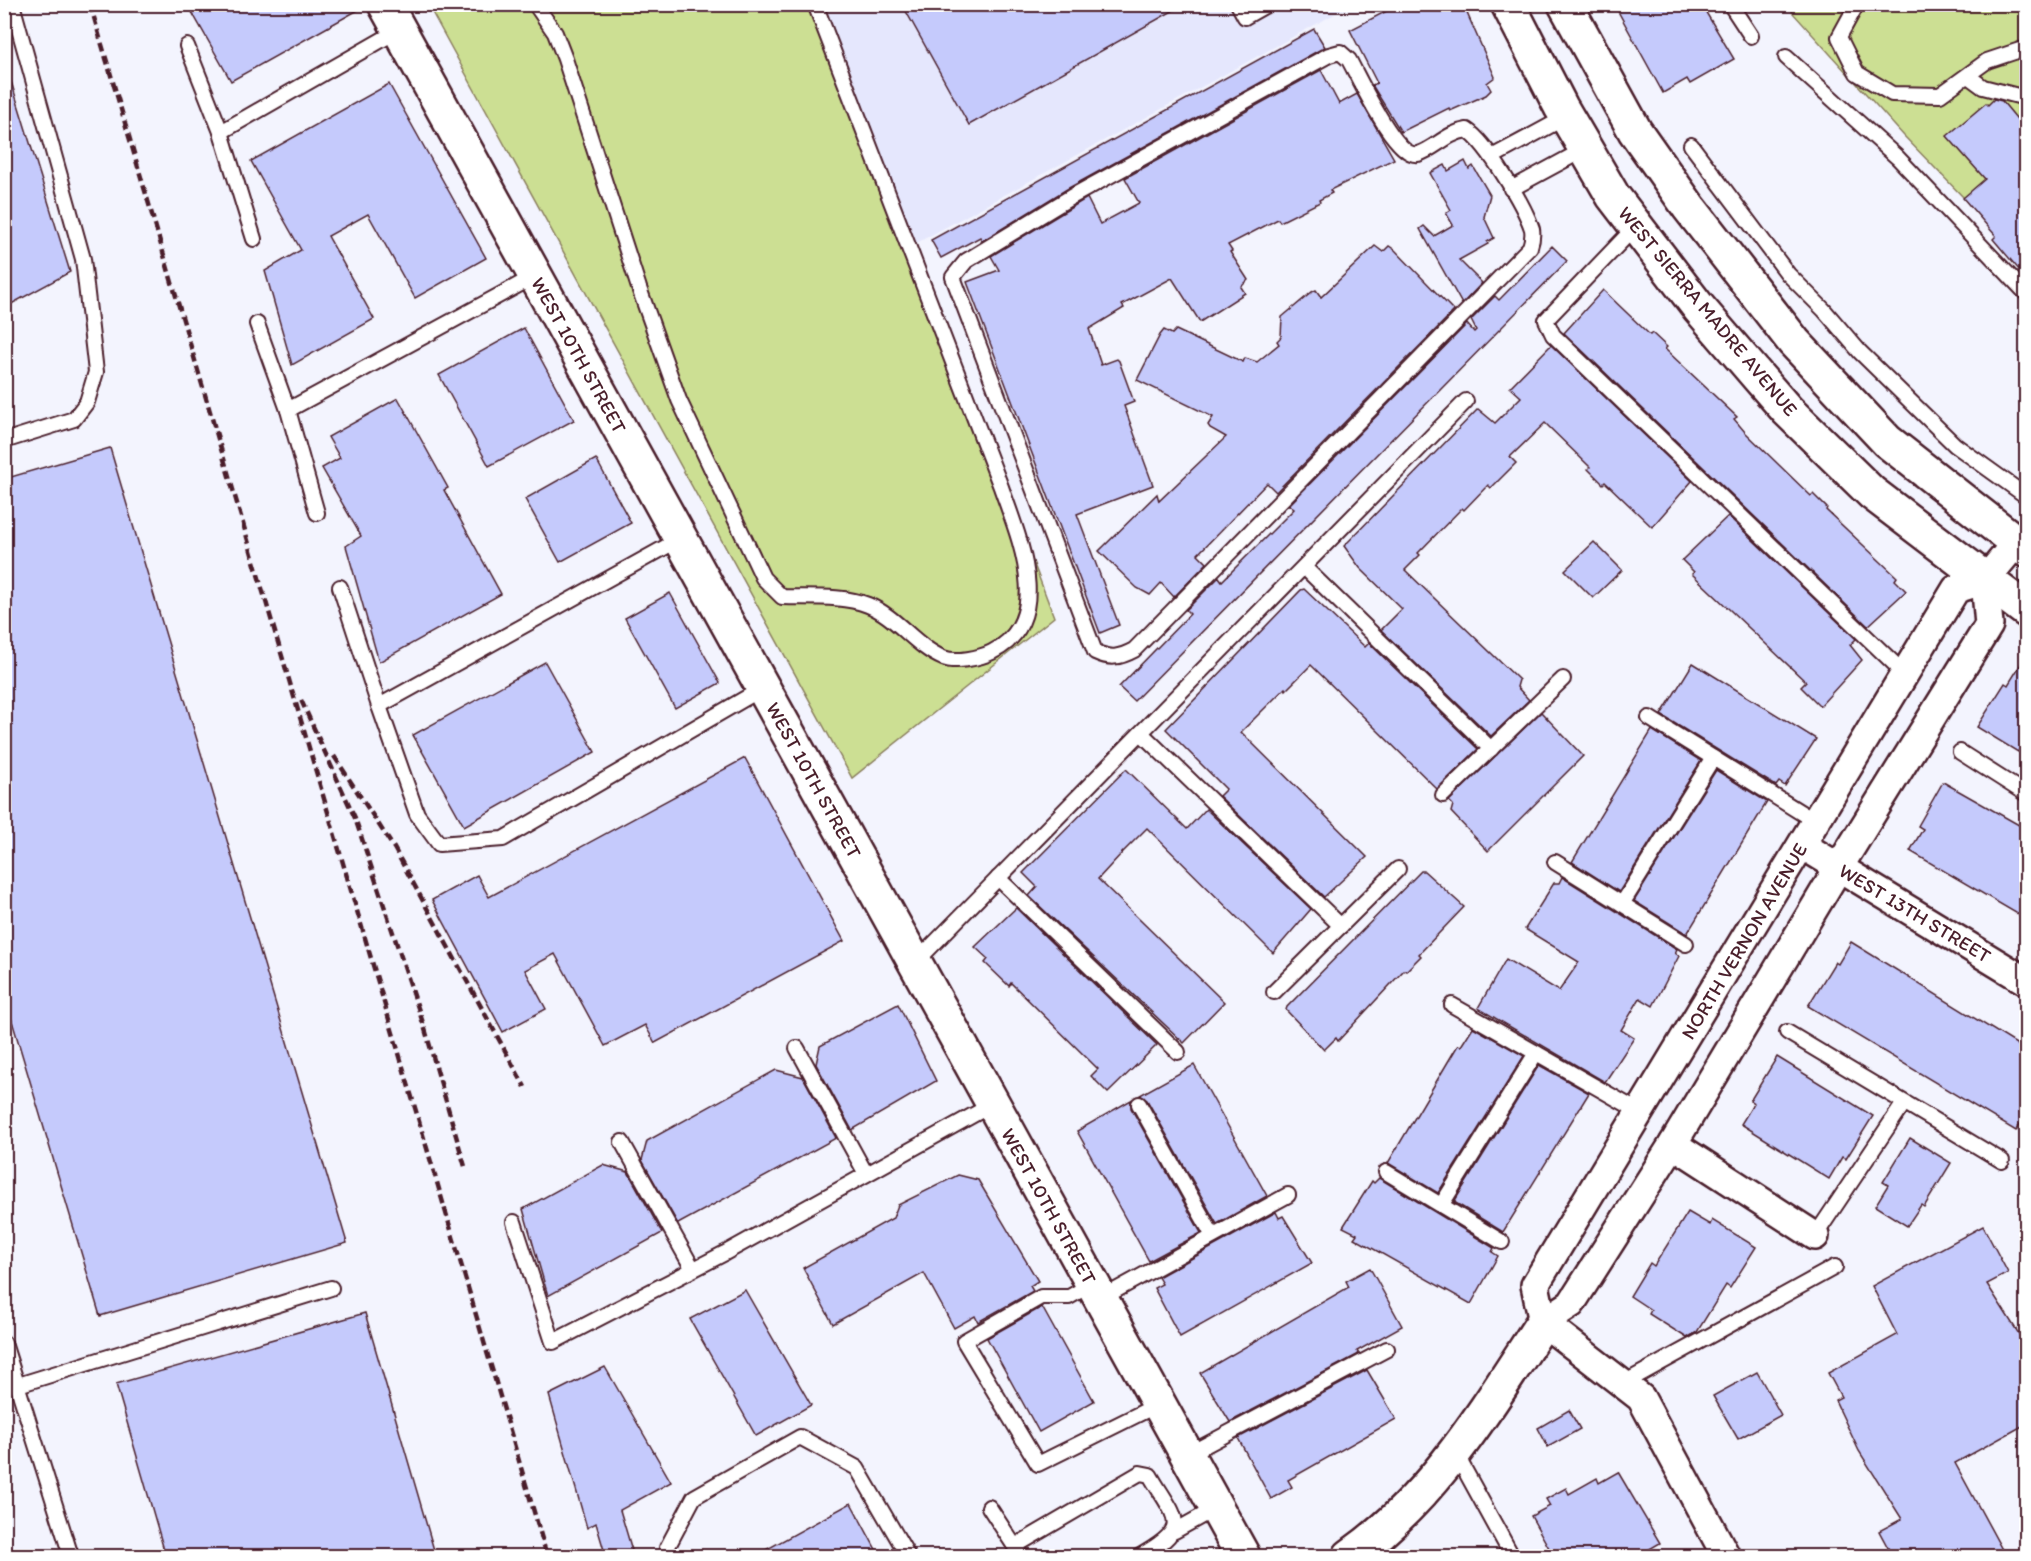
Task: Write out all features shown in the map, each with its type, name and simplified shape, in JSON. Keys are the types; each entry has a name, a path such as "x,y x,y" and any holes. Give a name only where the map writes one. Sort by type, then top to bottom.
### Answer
{"street":[{"name":"WEST SIERRA MADRE AVENUE","path":"1508,4 1566,117 1612,196 1700,308 1787,410 1872,493 2026,610"},
{"path":"1350,1557 1414,1502 1456,1454 1543,1322 1570,1305 1673,1144 1839,867 1989,625 1985,580 2021,547 1887,441 1794,342 1688,206 1635,131 1565,4"},
{"name":"WEST 10TH STREET","path":"392,17 1243,1557"},
{"name":"NORTH VERNON AVENUE","path":"1543,1322 1535,1285 1956,589 1985,580"},
{"name":"WEST 13TH STREET","path":"1802,845 2026,981"},
{"path":"1673,1144 1815,1236"},
{"path":"1543,1322 1641,1398 1726,1557"}],"lane":[{"path":"4,441 74,419 87,402 96,372 83,259 12,4"},
{"path":"535,4 555,33 565,59 639,288 679,400 763,578 782,597 845,599 870,606 945,659 980,658 998,648 1016,630 1026,610 1029,589 1024,553 1001,487 815,4"},
{"path":"1238,4 1245,17 1268,4"},
{"path":"1730,4 1751,36"},
{"path":"1857,4 1839,37 1857,73 1892,94 1940,95 1988,61 2026,48"},
{"path":"221,132 392,17"},
{"path":"187,46 221,132 254,239"},
{"path":"1340,52 1349,60 1394,141 1406,152 1417,154 1453,132 1467,130 1478,137 1511,189 1532,230 1530,247 1134,650 1123,656 1109,658 1095,652 953,277 966,261 1071,197 1329,55 1340,52"},
{"path":"1786,57 1898,158 2026,293"},
{"path":"1968,76 1983,87 2026,98"},
{"path":"1492,157 1566,117"},
{"path":"1691,146 1788,274 1824,310 1860,352 1955,445 2026,496"},
{"path":"1511,189 1585,149"},
{"path":"1636,226 1546,320 1553,335 1905,674"},
{"path":"288,410 535,276"},
{"path":"257,324 288,410 316,513"},
{"path":"915,963 1466,401"},
{"path":"379,706 680,539"},
{"path":"1304,567 1491,749"},
{"path":"340,588 417,814 439,844 503,839 762,688"},
{"path":"1443,795 1563,679"},
{"path":"1649,718 1816,822"},
{"path":"1141,733 1341,926"},
{"path":"1960,752 2026,794"},
{"path":"1622,904 1713,758"},
{"path":"1555,862 1686,944"},
{"path":"1274,992 1398,869"},
{"path":"998,878 1178,1052"},
{"path":"1452,1005 1640,1112"},
{"path":"1787,1032 2002,1161"},
{"path":"797,1048 866,1174"},
{"path":"1442,1204 1536,1053"},
{"path":"1815,1236 1904,1103"},
{"path":"514,1222 553,1342 693,1269 993,1104"},
{"path":"1138,1104 1213,1236"},
{"path":"622,1142 693,1269"},
{"path":"1386,1172 1502,1242"},
{"path":"1159,1404 1038,1464 964,1341 1041,1297 1069,1297 1096,1292 1213,1236 1288,1195"},
{"path":"1622,1384 1835,1267"},
{"path":"18,1385 331,1288"},
{"path":"4,1343 71,1557"},
{"path":"1187,1455 1387,1349"},
{"path":"667,1557 667,1548 694,1497 800,1437 857,1468 908,1557"},
{"path":"1456,1454 1512,1557"},
{"path":"989,1507 1018,1551 1140,1473 1150,1475 1175,1518 1175,1531"},
{"path":"1140,1557 1167,1542 1175,1531 1216,1508"}],"shaded area":[{"path":"819,5 1351,5 913,245"}],"green space":[{"path":"1796,4 2026,5 2026,262 1904,136 1792,12"},
{"path":"428,5 819,5 828,21 1054,617 852,778"}],"building":[{"path":"206,4 367,5 231,81 192,12"},
{"path":"902,4 1185,4 969,125"},
{"path":"1400,4 1463,4 1495,77 1487,83 1491,90 1486,95 1450,111 1449,108 1401,132 1372,85 1377,83 1350,30"},
{"path":"1614,4 1701,4 1734,59 1690,84 1687,79 1663,93"},
{"path":"1314,29 1325,47 1067,189 982,241 980,237 941,258 931,240"},
{"path":"1321,70 1339,104 1357,94 1394,159 1330,190 1332,193 1319,200 1320,202 1280,222 1278,219 1228,245 1248,280 1241,287 1245,293 1200,322 1172,278 1122,305 1124,308 1089,329 1101,365 1117,359 1119,361 1134,402 1124,406 1153,485 1077,514 1119,625 1100,633 967,282 999,270 991,256 1087,198 1100,224 1139,203 1125,178"},
{"path":"9,75 70,272 4,308 4,76"},
{"path":"389,84 486,258 415,298 368,214 328,236 374,319 292,365 265,271 301,250 251,161"},
{"path":"1994,99 2002,101 2026,130 2026,278 1993,239 1996,236 1963,198 1985,179 1947,136 1986,103 1988,105"},
{"path":"1465,161 1469,169 1473,166 1490,195 1484,217 1494,238 1487,242 1488,244 1459,260 1482,283 1462,304 1420,229 1424,226 1434,236 1453,225 1446,213 1451,210 1430,173 1445,165 1448,171"},
{"path":"1375,246 1383,252 1389,246 1395,250 1454,311 1276,492 1267,483 1198,554 1207,563 1174,597 1161,583 1150,595 1137,588 1099,551 1157,494 1159,501 1226,437 1208,425 1213,417 1137,380 1160,335 1164,330 1172,334 1176,330 1243,362 1245,358 1257,362 1279,344 1277,341 1281,337 1282,317 1312,292 1316,290 1321,297"},
{"path":"1552,246 1567,261 1134,701 1119,687 1190,614 1186,610 1219,577 1222,581 1294,509 1289,505 1467,324 1474,332 1476,330 1471,320 1495,296 1499,300"},
{"path":"1603,290 1650,335 1652,333 1667,347 1665,349 1737,417 1734,419 1745,432 1811,496 1813,494 1827,508 1826,510 1897,577 1895,580 1906,591 1868,626 1564,333"},
{"path":"524,328 574,420 489,466 439,375"},
{"path":"1551,345 1692,481 1652,527 1605,482 1603,484 1588,469 1590,467 1545,423 1510,457 1516,463 1491,488 1488,485 1464,510 1462,508 1418,553 1420,555 1405,570 1519,680 1517,687 1529,700 1491,736 1381,630 1402,609 1360,568 1344,546 1478,409 1495,423 1521,397 1510,387"},
{"path":"398,398 448,488 444,490 501,594 379,662 346,546 361,536 322,468 340,458 328,437"},
{"path":"110,448 347,1243 100,1316 4,994 4,479"},
{"path":"596,459 631,523 560,562 525,499"},
{"path":"1728,516 1856,639 1850,645 1862,660 1820,706 1801,687 1806,682 1692,574 1694,572 1682,560"},
{"path":"1594,542 1622,570 1593,598 1565,570"},
{"path":"1304,589 1365,647 1369,643 1478,749 1437,789 1311,665 1286,690 1285,688 1241,732 1367,857 1324,897 1219,796 1226,789 1166,729"},
{"path":"670,593 720,683 675,708 625,618"},
{"path":"2026,656 2026,739 2018,752 1977,727 2005,683 2008,685"},
{"path":"545,662 595,752 464,826 413,735"},
{"path":"1693,663 1816,739 1785,786 1779,782 1776,786 1661,715"},
{"path":"1541,712 1583,756 1488,851 1451,812 1453,805 1449,801"},
{"path":"1652,730 1701,761 1619,892 1572,862"},
{"path":"745,758 844,941 655,1043 645,1025 605,1046 555,954 525,970 546,1009 503,1032 432,900 477,875 489,897"},
{"path":"1126,769 1187,829 1206,809 1311,909 1273,953 1147,828 1122,853 1098,879 1224,1002 1184,1043 1029,896 1037,887 1023,873"},
{"path":"1716,770 1767,802 1687,934 1634,901"},
{"path":"1943,782 2026,829 2026,919 1910,851 1923,829 1918,826"},
{"path":"1421,871 1424,871 1464,907 1419,954 1421,956 1406,971 1404,970 1338,1041 1336,1038 1324,1050 1286,1010 1287,1007"},
{"path":"1562,877 1677,949 1675,953 1679,956 1653,1006 1640,998 1621,1030 1634,1038 1605,1082 1478,1008 1506,959 1559,991 1579,962 1525,929 1554,883 1559,883"},
{"path":"1016,908 1157,1045 1108,1093 1091,1076 1098,1069 1011,983 1009,986 985,963 988,959 975,947"},
{"path":"1851,942 2026,1050 2026,1114 2016,1131 1808,1006 1835,962 1838,964"},
{"path":"898,1004 936,1081 852,1130 816,1064 820,1046"},
{"path":"1473,1027 1524,1056 1438,1193 1388,1163 1458,1045 1461,1046"},
{"path":"1777,1057 1873,1116 1846,1159 1842,1157 1829,1179 1741,1124 1754,1103 1750,1101"},
{"path":"1194,1065 1267,1196 1217,1224 1147,1100 1140,1095"},
{"path":"1539,1065 1589,1093 1503,1232 1454,1202"},
{"path":"776,1070 803,1077 836,1138 678,1224 642,1160 647,1141"},
{"path":"1131,1100 1131,1108 1201,1233 1149,1261 1077,1131"},
{"path":"1910,1138 1951,1163 1924,1207 1921,1205 1907,1226 1875,1206 1888,1185 1883,1182"},
{"path":"603,1165 628,1172 662,1233 548,1296 523,1209"},
{"path":"958,1175 978,1180 1038,1281 1030,1286 1033,1291 978,1322 975,1316 954,1328 924,1273 833,1324 803,1268 893,1218 898,1205"},
{"path":"1379,1178 1494,1248 1492,1252 1498,1256 1471,1304 1354,1238 1357,1234 1343,1227 1372,1181 1374,1183"},
{"path":"1276,1212 1279,1218 1283,1216 1312,1263 1180,1337 1154,1288 1162,1284 1158,1277"},
{"path":"1688,1212 1710,1225 1712,1220 1756,1247 1730,1288 1726,1285 1697,1332 1687,1338 1649,1314 1651,1310 1630,1296 1650,1263 1654,1266"},
{"path":"1983,1226 2008,1273 1987,1284 2026,1345 2026,1424 1955,1463 2006,1557 1893,1557 1879,1531 1902,1519 1859,1451 1835,1400 1841,1397 1828,1373 1897,1335 1872,1286"},
{"path":"1370,1268 1402,1326 1357,1351 1359,1354 1230,1422 1200,1373 1349,1287 1346,1281"},
{"path":"745,1290 811,1405 756,1436 690,1319"},
{"path":"1042,1307 1094,1401 1039,1432 987,1338"},
{"path":"365,1313 436,1557 166,1557 116,1384"},
{"path":"605,1367 671,1482 620,1510 634,1557 606,1557 596,1523 587,1528 549,1395"},
{"path":"1367,1370 1396,1419 1288,1480 1292,1487 1271,1499 1238,1438"},
{"path":"1757,1372 1781,1415 1738,1439 1713,1396"},
{"path":"1569,1410 1580,1429 1548,1447 1538,1428"},
{"path":"1618,1472 1660,1543 1636,1557 1554,1557 1531,1516 1550,1506 1546,1499 1566,1488 1569,1494 1597,1478 1599,1483"},
{"path":"851,1503 880,1557 753,1557"}],"railway":[{"path":"90,4 547,1556"},
{"path":"301,700 355,818 425,1029 466,1170"},
{"path":"334,756 394,848 525,1087"}]}
